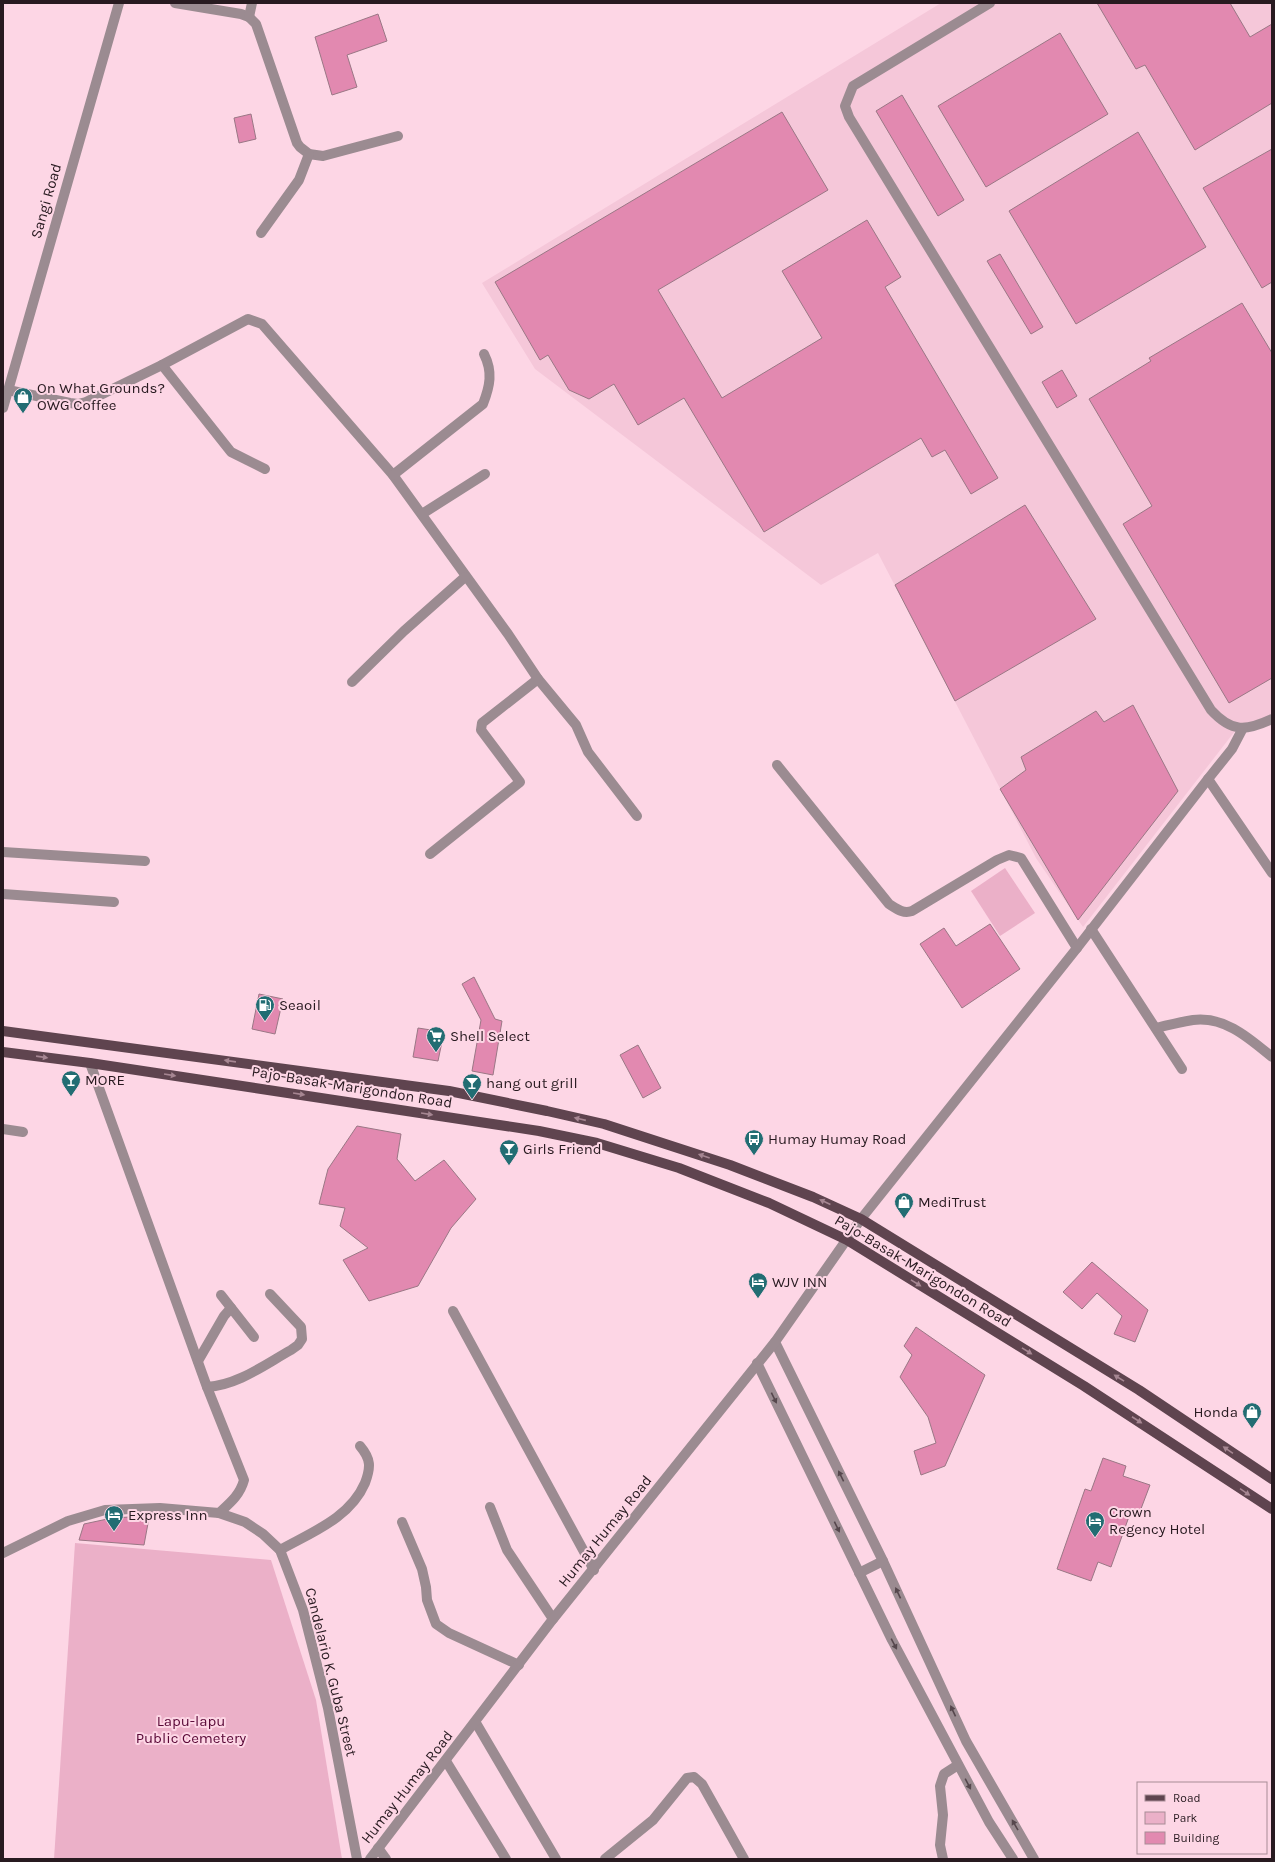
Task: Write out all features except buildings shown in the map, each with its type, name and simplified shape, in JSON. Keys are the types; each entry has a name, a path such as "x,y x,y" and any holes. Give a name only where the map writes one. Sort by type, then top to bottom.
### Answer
{"main road":[{"name":"Pajo-Basak-Marigondon Road","path":"3,1031 449,1091 610,1126 730,1165 813,1197 861,1219 1139,1390 1272,1479"},
{"name":"Pajo-Basak-Marigondon Road","path":"3,1052 90,1063 539,1131 597,1143 679,1168 769,1203 848,1240 1084,1386 1272,1510"}],"street":[{"name":"Sangi Road","path":"3,408 119,3"},
{"path":"174,3 241,14 249,17 256,24 297,143 309,154 323,156 398,136"},
{"path":"249,17 252,3"},
{"path":"990,3 853,86 845,106 849,117 1211,710 1227,723 1243,728 1254,727 1272,719"},
{"path":"261,233 299,180 309,154"},
{"path":"8,390 78,404 86,402 162,365 248,319 255,320 262,324 392,475 422,514 508,634 538,679 576,725 588,752 637,816"},
{"path":"392,475 483,404 488,391 490,377 490,365 484,354"},
{"path":"162,365 226,446 238,457 265,469"},
{"path":"422,514 485,474"},
{"path":"352,682 404,631 466,577"},
{"path":"430,854 520,782 481,730 482,723 538,679"},
{"name":"Humay Humay Road","path":"370,1859 476,1722 553,1619 594,1570 775,1342 848,1240 861,1219 1077,948 1232,749 1243,728"},
{"path":"778,765 889,904 900,911 907,913 912,911 996,860 1009,854 1021,858 1077,948"},
{"path":"1208,779 1272,872"},
{"path":"3,852 146,861"},
{"path":"3,894 114,902"},
{"path":"1091,929 1182,1069"},
{"path":"1156,1028 1194,1020 1211,1020 1237,1029 1272,1057"},
{"path":"90,1063 207,1387 244,1480 236,1498 219,1513"},
{"path":"3,1129 23,1132"},
{"path":"207,1387 221,1386 235,1382 298,1345 302,1339 301,1327 270,1294"},
{"path":"221,1295 254,1337"},
{"path":"198,1361 224,1316 231,1308"},
{"path":"453,1311 594,1570"},
{"path":"775,1342 884,1561 966,1741 1034,1859"},
{"path":"757,1363 892,1640 988,1822 1013,1859"},
{"path":"280,1550 340,1516 354,1503 361,1493 369,1474 368,1455 360,1446"},
{"path":"490,1506 507,1550 553,1619"},
{"name":"Candelario K. Guba Street","path":"3,1553 68,1522 105,1510 160,1508 219,1513 245,1522 263,1534 280,1550 303,1610 328,1708 357,1859"},
{"path":"402,1522 422,1569 426,1587 426,1600 436,1624 449,1634 519,1665"},
{"path":"859,1573 884,1561"},
{"path":"476,1722 556,1859"},
{"path":"446,1761 506,1859"},
{"path":"943,1859 940,1845 943,1815 940,1786 944,1774 958,1765"},
{"path":"606,1859 653,1820 687,1778 694,1777 702,1784 744,1859"},
{"path":"378,1848 386,1859"}],"shaded area":[{"path":"941,3 1272,3 1272,720 1235,731 1083,927 1036,858 878,553 821,585 535,369 482,283"}],"green space":[{"path":"1005,868 1035,913 1000,936 971,891"},
{"name":"Lapu-lapu Public Cemetery","path":"75,1543 271,1560 316,1700 342,1859 54,1859"}],"place":[{"name":"On What Grounds? OWG Coffee","path":"23,414"},
{"name":"Seaoil","path":"265,1022"},
{"name":"Shell Select","path":"436,1053"},
{"name":"MORE","path":"71,1097"},
{"name":"hang out grill","path":"472,1100"},
{"name":"Humay Humay Road","path":"754,1156"},
{"name":"Girls Friend","path":"509,1166"},
{"name":"MediTrust","path":"904,1219"},
{"name":"WJV INN","path":"758,1299"},
{"name":"Honda","path":"1252,1429"},
{"name":"Express Inn","path":"114,1532"},
{"name":"Crown Regency Hotel","path":"1095,1538"}]}
